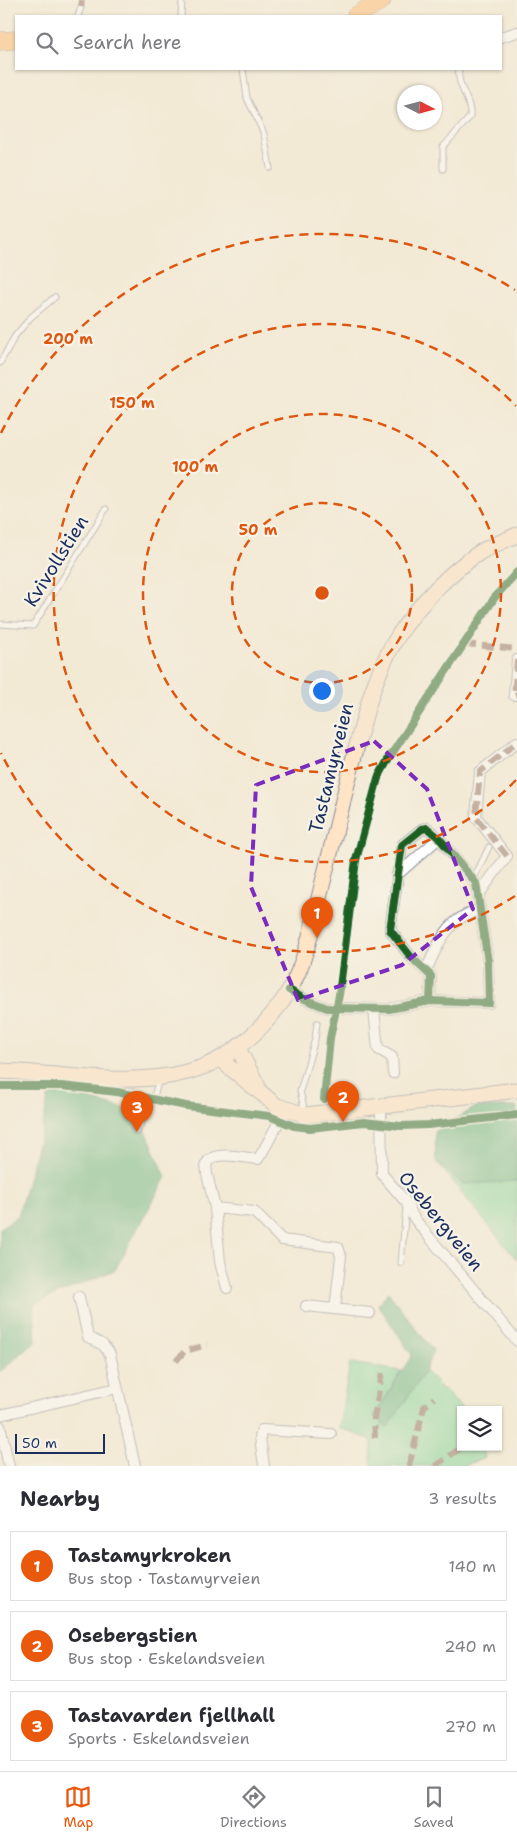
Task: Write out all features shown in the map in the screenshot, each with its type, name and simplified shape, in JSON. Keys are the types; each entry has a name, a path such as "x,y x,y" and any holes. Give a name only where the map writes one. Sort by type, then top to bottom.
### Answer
{"highway":[{"path":"358,15 382,0"},
{"path":"0,41 15,40"}],"main road":[{"name":"Tastamyrveien","path":"0,1071 46,1072 107,1080 159,1078 190,1072 223,1058 238,1048 263,1024 289,990 307,948 371,692 397,638 418,608 450,577 482,552 517,535"},
{"path":"238,1048 260,1091"},
{"path":"223,1058 228,1066 277,1106 306,1114 517,1090"}],"street":[{"path":"502,37 517,32"},
{"path":"517,660 514,694 517,694"},
{"path":"479,894 507,856 476,817 480,772 517,742"},
{"path":"289,990 302,998 327,1008 374,1010 402,1008 430,1001 489,1003 488,962 479,894 474,878 439,838 430,829 425,828 402,845 391,932 432,976 430,1001"},
{"path":"397,875 439,838"},
{"path":"426,971 441,939 454,922 466,914 480,910"},
{"path":"374,1010 378,1049 392,1057 393,1074"},
{"name":"Osebergveien","path":"381,1106 381,1169 384,1178 406,1202 414,1218 430,1238 517,1341"},
{"path":"227,1288 220,1262 215,1208 206,1174 208,1160 220,1156 258,1159 270,1143 279,1120 287,1110"},
{"path":"215,1208 254,1212 282,1240 338,1247 341,1256 335,1309"},
{"path":"80,1298 88,1337 107,1348 135,1466"},
{"path":"306,1306 370,1313"},
{"path":"0,1416 117,1388"},
{"path":"0,1426 9,1466"},
{"path":"264,1466 260,1437 262,1430 331,1434"}],"lane":[{"path":"181,15 182,0"},
{"path":"78,15 80,7"},
{"path":"243,70 246,98 263,129 270,168"},
{"path":"443,169 443,147 470,116 469,105 458,76 459,70"},
{"path":"0,363 15,336 31,317 55,297"},
{"name":"Kvivollstien","path":"0,624 33,626 106,509"},
{"path":"474,878 489,847"},
{"path":"306,1114 300,1091 315,1038 316,1023"},
{"path":"137,1132 153,1100 159,1078"},
{"path":"402,1263 406,1202"}],"highlighted area":[{"path":"374,741 427,789 473,909 402,965 298,1000 251,887 256,785"}],"green space":[{"path":"50,1089 138,1112 166,1177 115,1270 34,1304 36,1341 0,1372 0,1228 18,1216 41,1133"},
{"path":"476,1107 517,1107 517,1181 463,1184 436,1161 435,1131"},
{"path":"436,1161 463,1184 517,1181 517,1260"},
{"path":"388,1292 433,1350 425,1371 388,1427 374,1417 412,1355 378,1305"},
{"path":"350,1363 401,1371 374,1417 388,1427 425,1371 460,1406 457,1406 457,1451 484,1451 485,1458 462,1466 373,1466 371,1461 372,1440 339,1428"}],"marked path":[{"path":"81,7 82,0"},
{"path":"464,644 517,649"},
{"path":"517,660 514,695 517,694"},
{"path":"507,856 476,817 480,772 517,742"},
{"path":"176,1361 185,1351 207,1345"},
{"path":"375,1438 374,1419 382,1373"},
{"path":"409,1466 424,1407 434,1398"},
{"path":"435,1466 457,1451"}],"cycle path":[{"path":"324,1099 330,1038 339,995 356,860 378,778 389,758 495,597 517,572"},
{"path":"289,990 302,998 327,1008 389,1009 430,1001 489,1003 488,962 476,883 439,838 427,828 422,829 402,845 390,930 411,957 431,976 430,1001"},
{"path":"0,1086 62,1086 117,1092 186,1106 269,1116 294,1126 310,1128 364,1122 401,1126 428,1125 517,1115"}],"place":[{"name":"Tastamyrkroken","path":"317,938"},
{"name":"Osebergstien","path":"343,1122"},
{"name":"Tastavarden fjellhall","path":"137,1132"}]}
